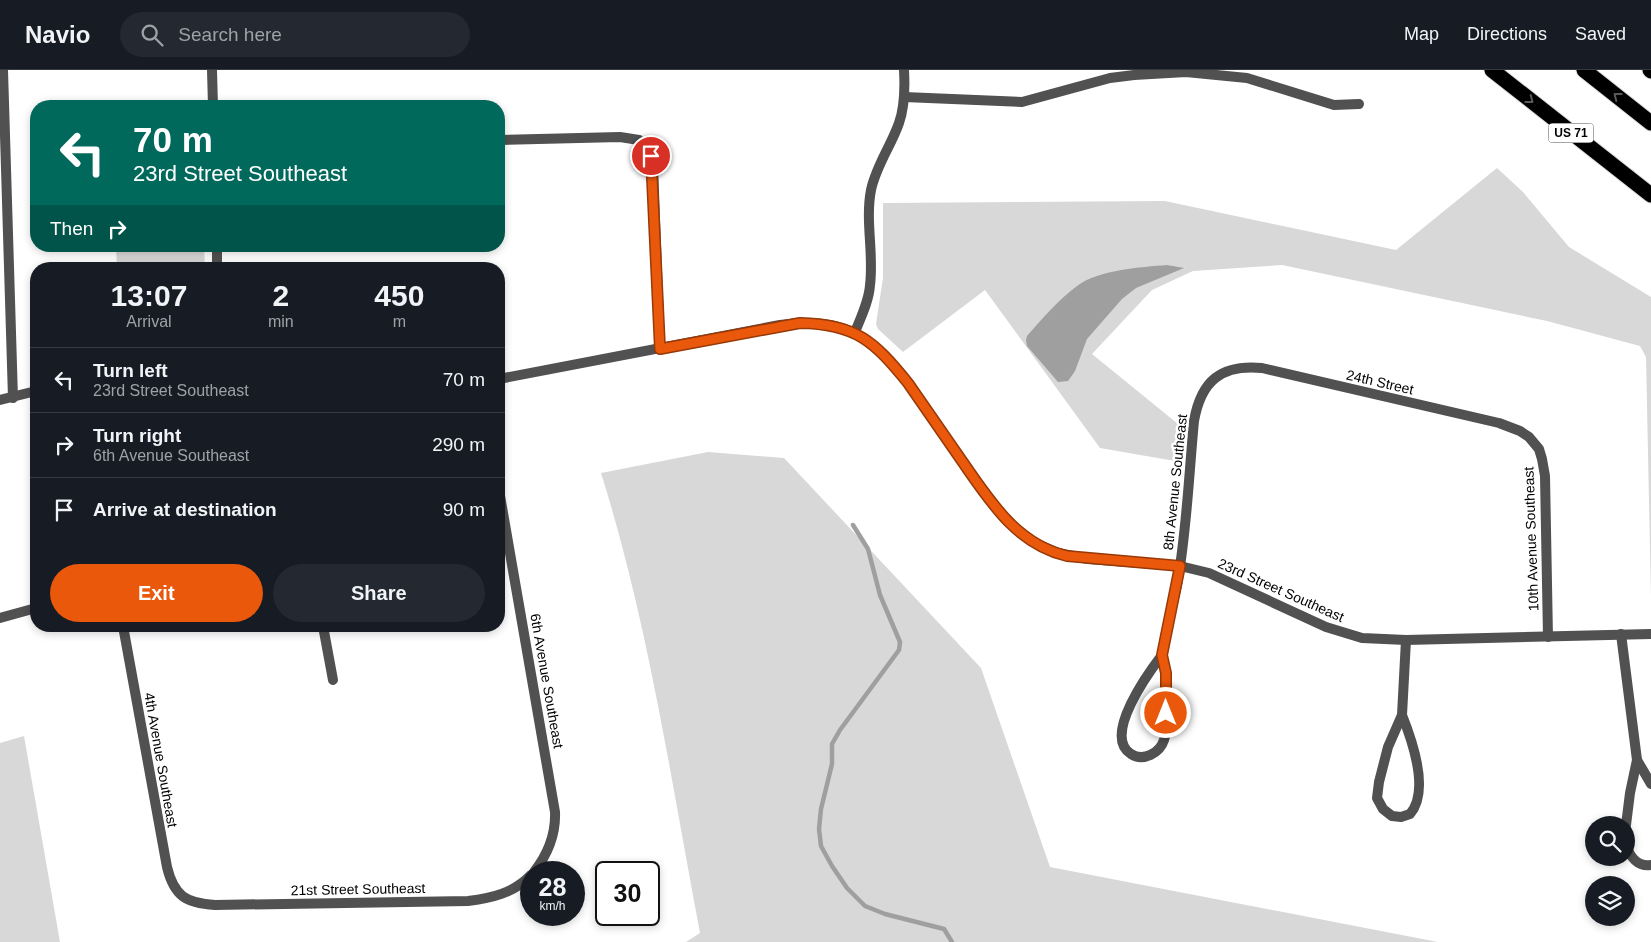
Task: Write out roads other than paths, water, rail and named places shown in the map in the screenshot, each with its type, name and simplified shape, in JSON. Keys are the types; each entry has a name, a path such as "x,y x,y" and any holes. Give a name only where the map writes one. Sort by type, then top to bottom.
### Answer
{"highway":[{"name":"US 71","path":"1492,70 1651,196"},
{"path":"1584,70 1651,123"}],"street":[{"path":"3,70 12,398"},
{"path":"212,70 213,100"},
{"path":"855,332 868,299 870,285 869,219 871,189 875,175 899,122 904,97 904,70"},
{"path":"904,97 1022,102 1110,78 1186,72 1247,78 1334,105 1360,104"},
{"path":"505,140 620,136 632,137 644,142 649,148 653,166 660,349"},
{"name":"23rd Street Southeast","path":"505,378 800,323 826,324 855,332 893,364 991,502 1007,521 1024,536 1049,550 1067,556 1180,566 1219,576 1340,632 1362,638 1406,640 1651,634"},
{"name":"24th Street","path":"1216,377 1235,368 1262,368 1499,423 1520,431 1534,442"},
{"name":"8th Avenue Southeast","path":"1162,655 1144,680 1121,730 1122,744 1126,750 1135,756 1150,755 1156,752 1164,740 1167,695 1162,655 1180,566 1194,420 1201,393 1216,377"},
{"path":"0,400 30,393"},
{"name":"10th Avenue Southeast","path":"1534,442 1542,459 1544,476 1548,637"},
{"name":"6th Avenue Southeast","path":"505,524 556,812 556,822 549,847 540,861"},
{"path":"0,618 30,610"},
{"name":"4th Avenue Southeast","path":"124,632 167,867 174,888 180,895"},
{"path":"324,632 333,680"},
{"path":"1621,634 1637,760 1628,816"},
{"path":"1402,715 1412,742 1420,794 1410,814 1396,817 1387,813 1379,804 1377,791 1388,747 1402,715 1406,640"},
{"path":"1637,760 1651,784"},
{"path":"1635,860 1645,866 1651,865"},
{"name":"21st Street Southeast","path":"180,895 197,903 215,906 468,901 488,898 509,891 520,883"}],"waterway":[{"path":"853,525 868,549 880,595 900,642 899,650 840,730 832,744 832,764 821,809 819,829 821,846 847,888 865,906 885,914 944,929 952,942"}]}
